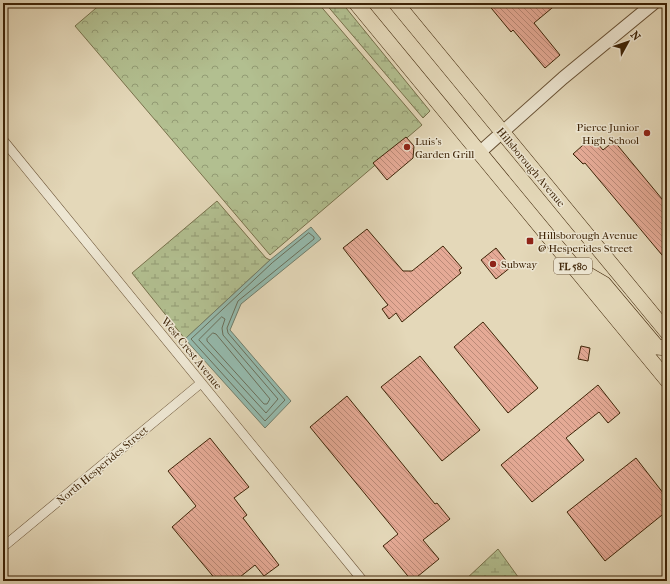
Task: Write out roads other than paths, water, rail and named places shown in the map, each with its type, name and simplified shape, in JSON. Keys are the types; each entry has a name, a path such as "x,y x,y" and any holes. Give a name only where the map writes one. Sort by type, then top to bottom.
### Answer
{"main road":[{"name":"FL 580","path":"356,3 667,380"},
{"name":"Hillsborough Avenue","path":"396,3 667,332"},
{"path":"572,266 604,284 657,347 667,348"}],"street":[{"path":"478,152 563,78 654,3"},
{"name":"West Crest Avenue","path":"3,140 363,581"},
{"name":"North Hesperides Street","path":"3,548 202,383"}],"water":[{"path":"311,227 321,239 241,304 230,330 291,401 265,428 185,339 270,260"}],"place":[{"name":"Pierce Junior High School","path":"647,133"},
{"name":"Luis's Garden Grill","path":"407,147"},
{"name":"Hillsborough Avenue @ Hesperides Street","path":"530,241"},
{"name":"Subway","path":"493,264"}]}
